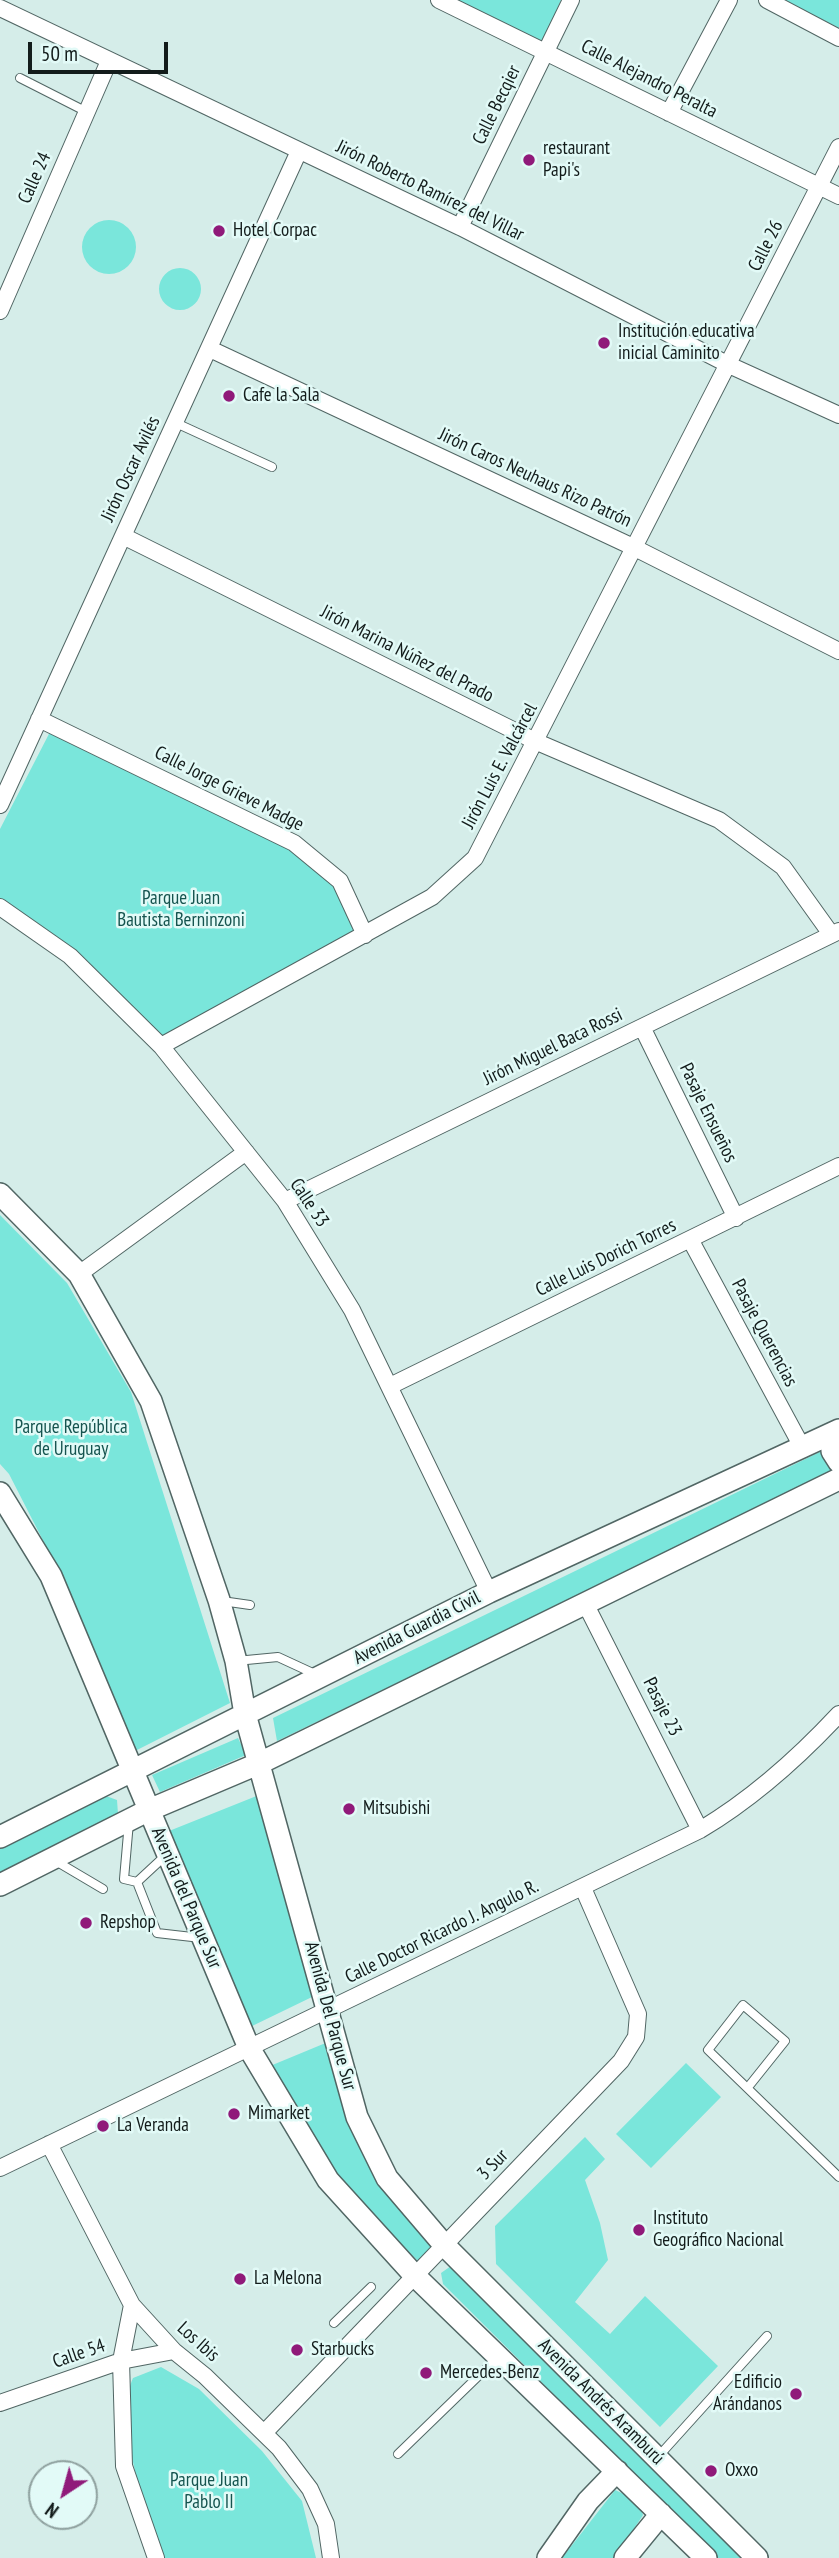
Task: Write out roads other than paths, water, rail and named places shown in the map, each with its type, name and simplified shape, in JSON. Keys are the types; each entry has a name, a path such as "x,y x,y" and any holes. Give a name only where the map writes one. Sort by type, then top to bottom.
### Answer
{"main road":[{"path":"0,1194 79,1274 151,1401 219,1600 236,1661 245,1714 260,1763"},
{"path":"836,1431 832,1451 839,1462"},
{"name":"Avenida Guardia Civil","path":"0,1837 489,1592 836,1431"},
{"path":"0,1885 149,1810 260,1763 839,1479"},
{"name":"Avenida del Parque Sur","path":"0,1493 51,1576 249,2048 328,2180 416,2277"},
{"name":"Avenida Del Parque Sur","path":"260,1763 357,2117 387,2178 445,2246"},
{"name":"Avenida Andrés Aramburú","path":"445,2246 757,2558"},
{"name":"Avenida Andrés Aramburú","path":"416,2277 706,2558"},
{"path":"548,2558 588,2501 617,2471"},
{"path":"625,2558 661,2514"}],"street":[{"name":"Calle Alejandro Peralta","path":"439,0 839,196"},
{"name":"Calle Becqier","path":"460,227 572,0"},
{"path":"669,113 729,0"},
{"path":"767,0 839,38"},
{"name":"Jirón Roberto Ramírez del Villar","path":"0,8 460,227 729,365 839,415"},
{"name":"Calle 24","path":"0,311 109,61"},
{"name":"Calle 26","path":"729,365 839,147"},
{"name":"Jirón Oscar Avilés","path":"0,805 299,151"},
{"name":"Jirón Caros Neuhaus Rizo Patrón","path":"210,349 633,547 839,651"},
{"name":"Jirón Luis E. Valcárcel","path":"161,1046 432,897 475,858 729,365"},
{"name":"Jirón Marina Núñez del Prado","path":"123,536 537,742 719,820 783,867 835,932"},
{"name":"Calle Jorge Grieve Madge","path":"39,719 294,843 340,881 365,935"},
{"name":"Calle 33","path":"0,907 70,956 161,1046 285,1201 352,1310 489,1592"},
{"name":"Jirón Miguel Baca Rossi","path":"285,1201 835,932"},
{"name":"Pasaje Ensueños","path":"642,1027 736,1218"},
{"path":"79,1274 246,1152"},
{"name":"Calle Luis Dorich Torres","path":"390,1386 691,1241 839,1166"},
{"name":"Pasaje Querencias","path":"691,1241 801,1445"},
{"name":"Pasaje 23","path":"586,1603 700,1830"},
{"name":"Calle Doctor Ricardo J. Angulo R.","path":"0,2168 700,1830 737,1808 814,1741 839,1714"},
{"name":"3 Sur","path":"264,2434 621,2060 636,2037 638,2014 583,1888"},
{"name":"Los Ibis","path":"49,2144 132,2305 174,2351 205,2376 264,2434 310,2489 326,2524 331,2558"},
{"path":"132,2305 121,2361 124,2466 156,2558"},
{"name":"Calle 54","path":"0,2403 121,2361 174,2351"}],"lane":[{"path":"20,78 87,112"},
{"path":"176,423 272,467"},
{"path":"219,1600 250,1605"},
{"path":"236,1661 278,1657 320,1676"},
{"path":"129,1821 124,1879 137,1882"},
{"path":"137,1882 167,1854"},
{"path":"51,1859 103,1889"},
{"path":"137,1882 157,1933 202,1938"},
{"path":"749,2087 785,2041 743,2005 708,2047 839,2177"},
{"path":"334,2323 371,2287"},
{"path":"657,2458 767,2336"},
{"path":"398,2454 499,2357"}],"place":[{"name":"restaurant Papi's","path":"529,160"},
{"name":"Hotel Corpac","path":"219,231"},
{"name":"Institución educativa inicial Caminito","path":"604,343"},
{"name":"Cafe la Sala","path":"229,396"},
{"name":"Mitsubishi","path":"349,1809"},
{"name":"Repshop","path":"86,1923"},
{"name":"Mimarket","path":"234,2114"},
{"name":"La Veranda","path":"103,2126"},
{"name":"Instituto Geográfico Nacional","path":"639,2230"},
{"name":"La Melona","path":"240,2279"},
{"name":"Starbucks","path":"297,2350"},
{"name":"Mercedes-Benz","path":"426,2373"},
{"name":"Edificio Arándanos","path":"796,2394"},
{"name":"Oxxo","path":"711,2471"}],"park label":[{"name":"Parque Juan Bautista Berninzoni","path":"181,910"},
{"name":"Parque República de Uruguay","path":"71,1439"},
{"name":"Parque Juan Pablo II","path":"209,2492"}]}
